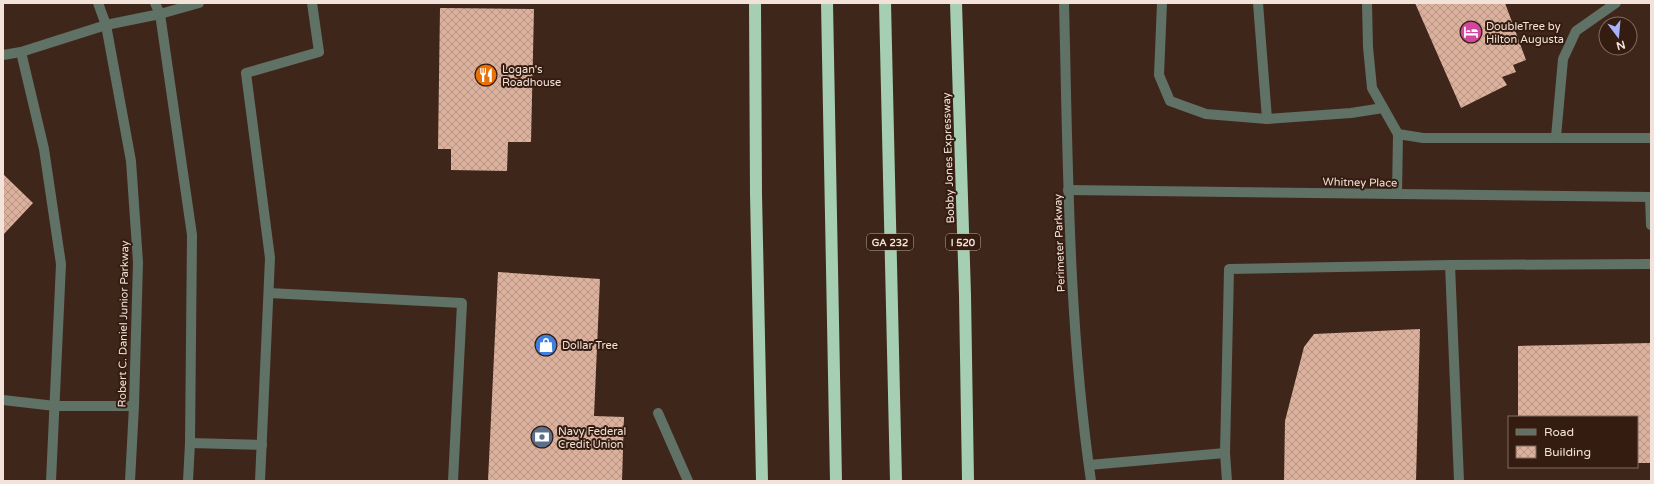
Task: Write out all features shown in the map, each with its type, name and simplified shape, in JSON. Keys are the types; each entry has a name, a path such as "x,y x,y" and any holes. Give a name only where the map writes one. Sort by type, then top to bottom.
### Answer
{"highway":[{"path":"755,3 756,194 762,481"},
{"path":"827,3 836,481"},
{"name":"GA 232","path":"885,3 896,481"},
{"name":"Bobby Jones Expressway","path":"956,3 965,295 968,481"}],"street":[{"name":"Robert C. Daniel Junior Parkway","path":"98,3 106,26 131,161 138,262 134,406 130,481"},
{"path":"155,3 160,14 192,235 190,443 188,481"},
{"path":"3,55 21,52 106,26 160,14 199,3"},
{"path":"260,481 270,258 246,73 319,52 312,3"},
{"name":"Perimeter Parkway","path":"1064,3 1070,244 1076,336 1091,481"},
{"path":"1162,3 1159,75 1170,101 1206,114 1267,119 1351,113 1383,108"},
{"path":"1258,3 1267,119"},
{"path":"1367,3 1368,47 1372,88 1398,134 1397,194"},
{"path":"1556,137 1563,60 1566,52 1576,31 1616,3"},
{"path":"21,52 44,149 61,264 51,481"},
{"path":"1398,134 1423,138 1651,138"},
{"name":"Whitney Place","path":"1068,190 1650,197"},
{"path":"1650,197 1651,225"},
{"path":"1227,481 1225,453 1229,269 1450,265 1651,264"},
{"path":"1450,265 1459,481"},
{"path":"269,293 462,303 453,481"},
{"path":"3,400 55,406 134,406"},
{"path":"658,413 688,481"},
{"path":"190,443 262,445"},
{"path":"1089,465 1225,453"}],"building":[{"name":"DoubleTree by Hilton Augusta","path":"1415,3 1505,3 1526,60 1513,65 1516,72 1502,77 1507,85 1461,108"},
{"name":"Logan's Roadhouse","path":"440,8 534,9 531,142 508,142 507,171 451,170 451,149 438,149"},
{"path":"3,174 33,203 3,235"},
{"name":"Dollar Tree","path":"498,272 600,279 594,416 624,417 622,481 488,481"},
{"path":"1420,329 1416,481 1284,481 1285,421 1304,347 1314,334"},
{"path":"1651,343 1651,463 1638,463 1638,416 1518,416 1518,346"}],"place":[{"name":"DoubleTree by Hilton Augusta","path":"1471,32"},
{"name":"Logan's Roadhouse","path":"486,75"},
{"name":"Dollar Tree","path":"546,345"},
{"name":"Navy Federal Credit Union","path":"542,437"}]}
